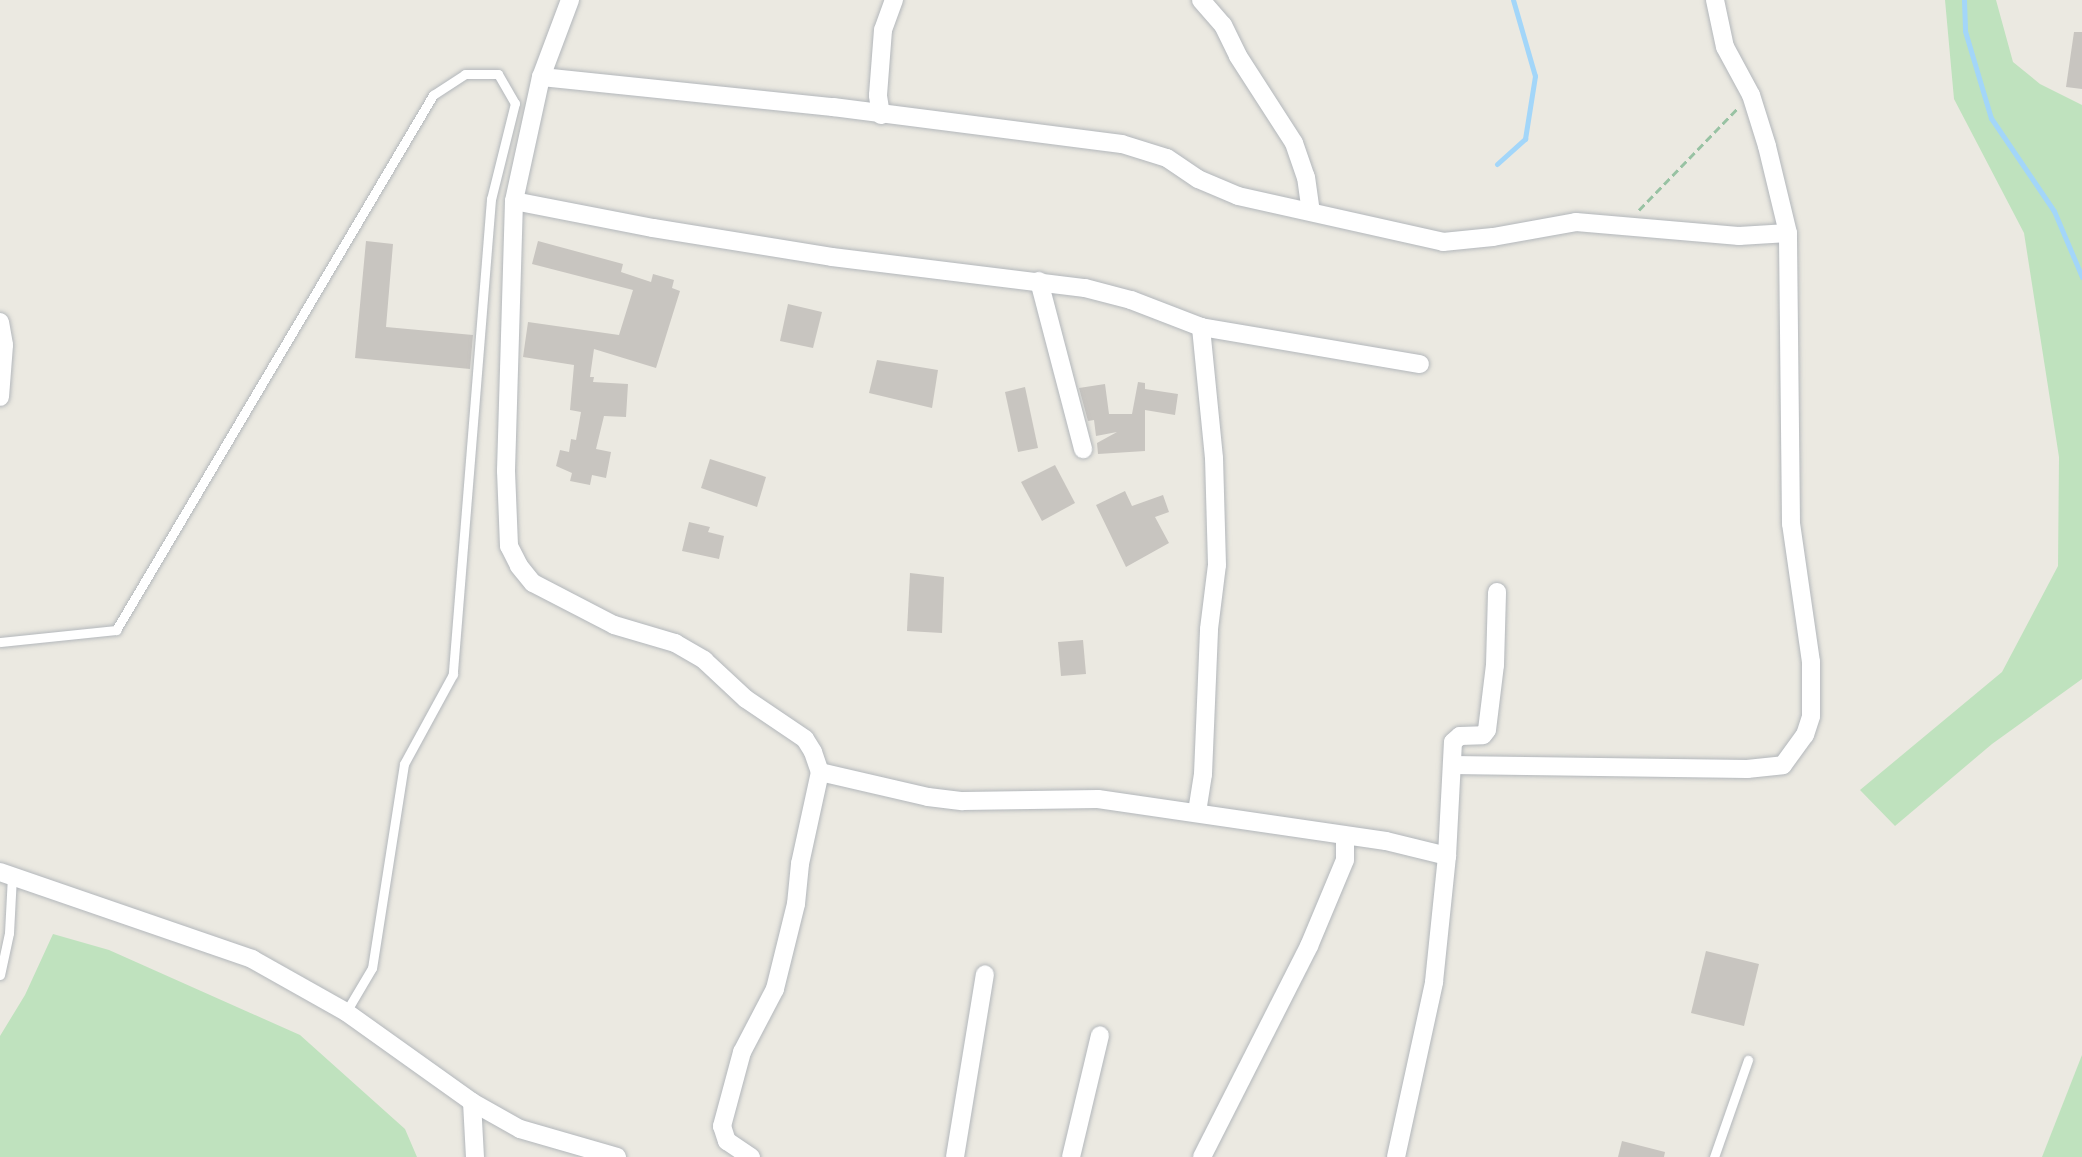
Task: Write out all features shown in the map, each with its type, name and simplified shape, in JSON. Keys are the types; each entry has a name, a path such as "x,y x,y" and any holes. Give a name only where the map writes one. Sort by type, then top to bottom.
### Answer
{"street":[{"path":"570,0 541,77 514,201 506,471 509,546 519,566 533,583 614,625 675,643 704,660 746,699 805,739 820,772 800,864 796,904 775,989 742,1052 722,1126 727,1141 751,1157"},
{"path":"881,115 878,95 883,30 894,0"},
{"path":"1201,0 1223,25 1238,56 1294,143 1306,177 1311,212"},
{"path":"1452,765 1747,769 1783,765 1796,752 1811,716 1811,662 1791,524 1788,233 1751,95 1725,47 1715,0"},
{"path":"541,77 1137,146 1167,158 1227,192 1443,242 1493,237 1576,222 1626,223 1739,236 1788,233"},
{"path":"514,201 653,228 832,257 1039,281 1131,300 1201,327 1420,364"},
{"path":"1039,281 1083,449"},
{"path":"0,322 4,345 0,397"},
{"path":"1197,812 1203,774 1209,629 1217,565 1214,458 1201,327"},
{"path":"1396,1157 1434,982 1455,738 1483,735 1487,730 1495,665 1497,592"},
{"path":"820,772 928,797 963,801 1066,797 1197,812 1386,841 1447,856"},
{"path":"1202,1157 1309,946 1345,860 1345,836"},
{"path":"4,870 252,959 346,1012 472,1102 520,1129 617,1157"},
{"path":"955,1157 985,974"},
{"path":"1071,1157 1100,1035"},
{"path":"472,1102 475,1157"}],"lane":[{"path":"0,642 116,630 433,95 465,74 498,74 515,103 491,199 453,674 404,764 372,968 346,1012"},
{"path":"0,975 9,933 4,870"},
{"path":"1714,1157 1748,1060"}],"path":[{"path":"1626,223 1751,95"}],"green space":[{"path":"1945,0 1996,0 2013,62 2040,84 2082,105 2082,679 1992,744 1895,826 1860,790 2002,672 2058,566 2059,457 2024,233 1954,99"},
{"path":"53,934 109,950 300,1035 405,1129 417,1157 0,1157 0,1036 25,995"},
{"path":"2082,1055 2082,1157 2042,1157"}],"building":[{"path":"2074,32 2082,32 2082,89 2066,87"},
{"path":"366,241 393,244 386,327 473,335 470,369 355,358"},
{"path":"538,241 623,264 621,272 651,282 653,274 674,280 672,288 680,291 656,368 594,349 590,377 594,377 593,382 628,384 626,417 604,416 596,449 611,452 606,478 592,475 590,485 570,481 572,473 556,466 560,450 569,452 571,439 576,440 581,412 570,410 574,365 523,357 528,322 619,335 633,290 532,264"},
{"path":"788,304 822,312 813,348 780,341"},
{"path":"877,360 938,370 932,408 869,393"},
{"path":"1138,382 1145,383 1145,389 1178,394 1175,415 1145,410 1145,451 1098,454 1097,443 1117,432 1096,436 1094,420 1088,421 1079,388 1105,384 1109,414 1132,414"},
{"path":"1025,387 1038,448 1018,452 1005,392"},
{"path":"710,459 766,477 757,507 701,488"},
{"path":"1055,465 1075,503 1042,521 1021,482"},
{"path":"1125,491 1132,506 1163,495 1169,512 1155,517 1169,543 1126,567 1096,505"},
{"path":"689,522 710,527 708,532 724,536 719,559 682,551"},
{"path":"910,573 944,577 942,633 907,631"},
{"path":"1083,640 1086,674 1061,676 1058,642"},
{"path":"1706,951 1759,964 1744,1026 1691,1013"},
{"path":"1622,1141 1665,1152 1664,1157 1618,1157"}],"waterway":[{"path":"1497,164 1525,139 1535,76 1513,0"},
{"path":"1964,0 1965,31 1991,118 2054,211 2082,277"}]}
